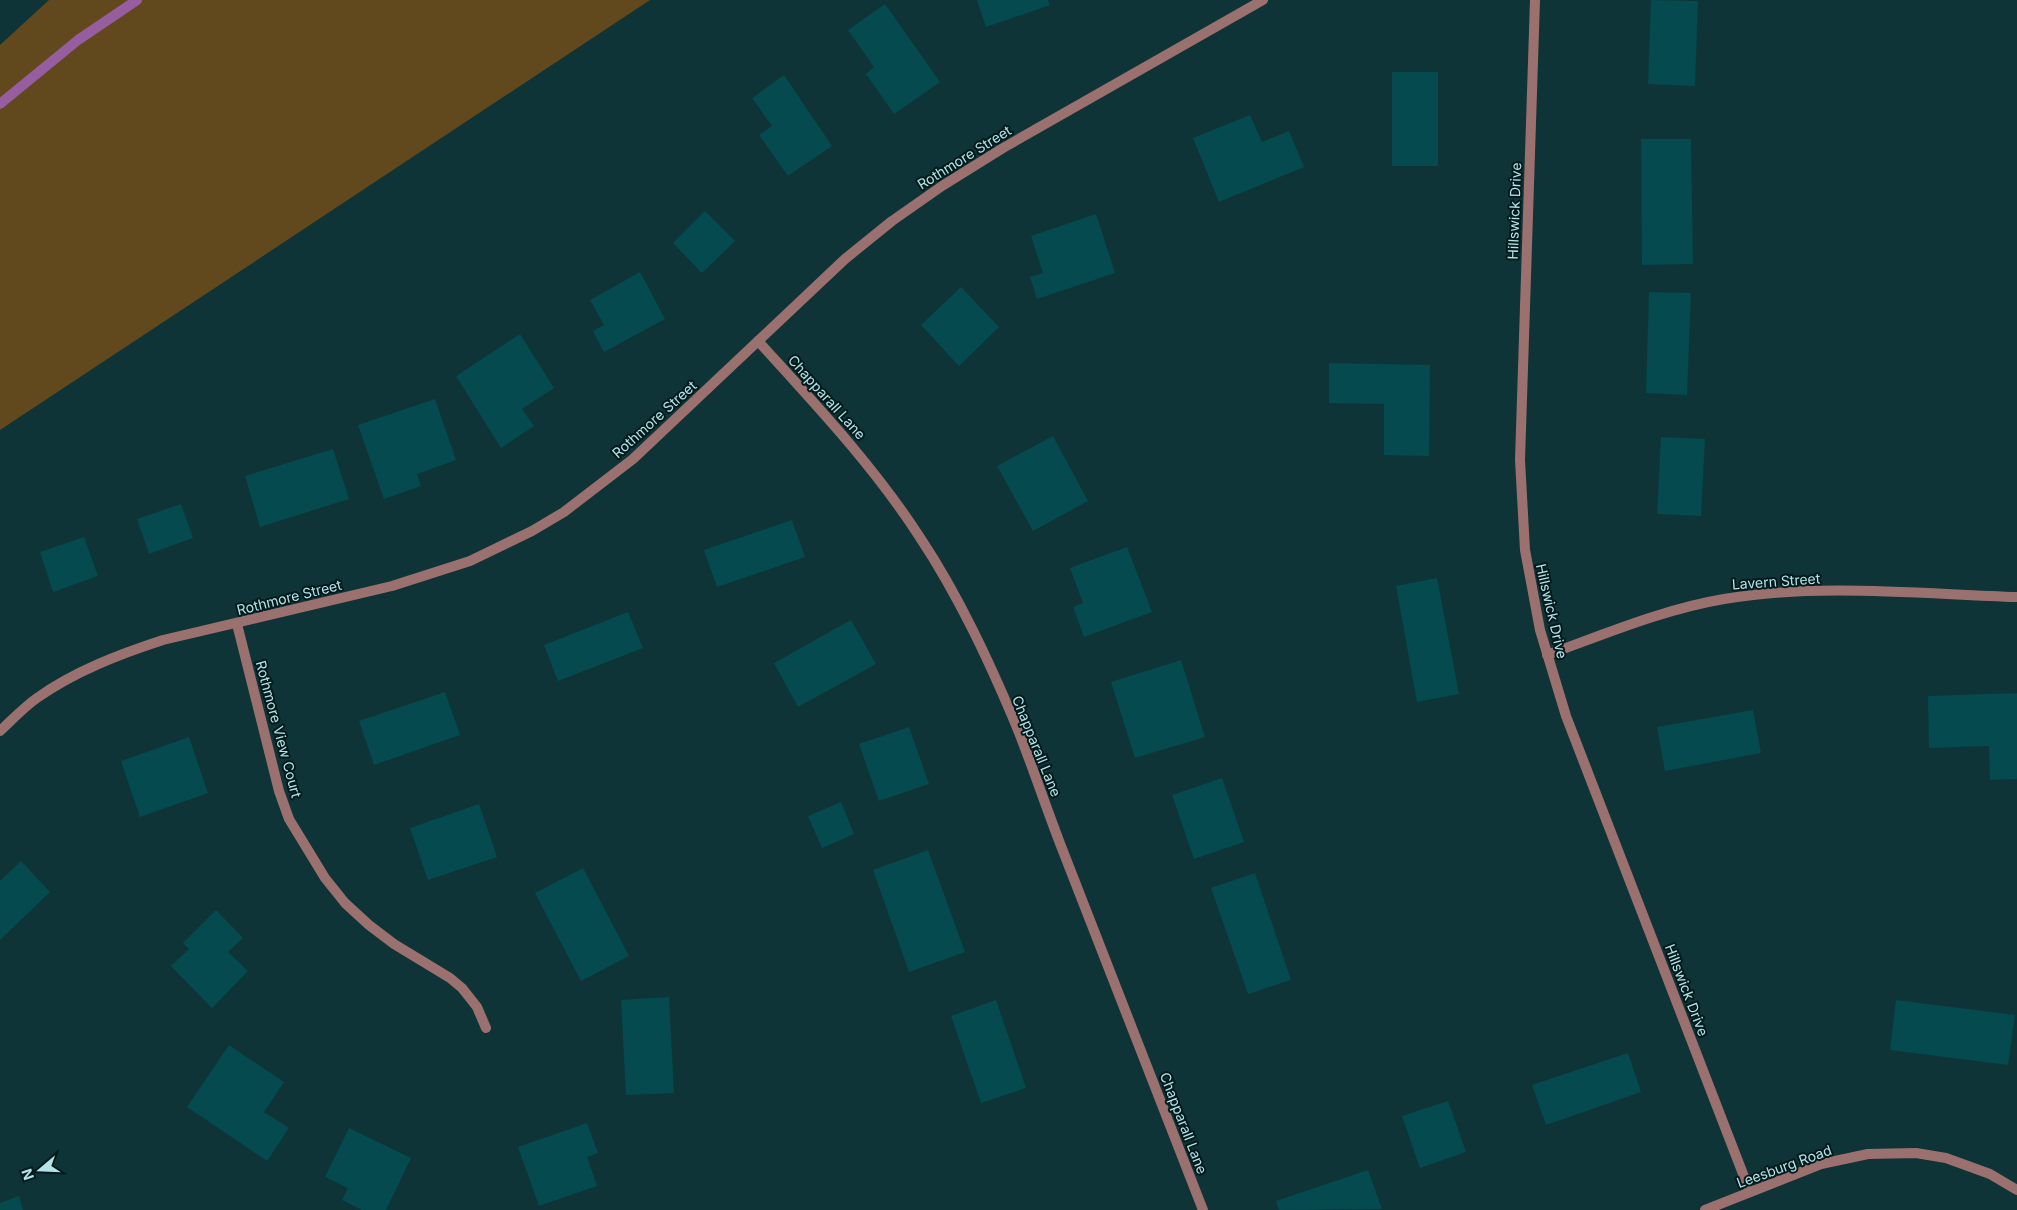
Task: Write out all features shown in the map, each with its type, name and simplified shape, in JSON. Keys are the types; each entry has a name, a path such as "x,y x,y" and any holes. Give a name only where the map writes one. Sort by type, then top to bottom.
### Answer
{"street":[{"name":"Rothmore Street","path":"0,731 37,698 82,671 131,650 163,640 392,586 470,561 532,531 564,512 633,459 845,259 892,221 942,186 1002,148 1262,0"},
{"name":"Hillswick Drive","path":"1535,0 1520,460 1525,550 1540,630 1569,726 1750,1192"},
{"name":"Chapparall Lane","path":"758,341 856,450 893,498 939,568 971,628 1018,730 1063,852 1203,1210"},
{"name":"Lavern Street","path":"1547,655 1661,615 1724,599 1792,591 2017,597"},
{"name":"Rothmore View Court","path":"237,624 279,791 290,819 325,878 344,903 369,925 462,988 477,1007 486,1028"},
{"name":"Leesburg Road","path":"1705,1210 1821,1164 1868,1154 1916,1153 1946,1158 1990,1174 2017,1190"}],"shaded area":[{"path":"49,0 650,0 0,430 0,45"}],"building":[{"path":"977,0 1048,0 1050,5 986,27"},
{"path":"1651,0 1698,1 1695,86 1648,84"},
{"path":"885,4 940,82 894,114 866,74 874,67 848,30"},
{"path":"1392,72 1438,72 1438,166 1392,166"},
{"path":"784,75 832,146 788,176 759,135 772,126 752,98"},
{"path":"1250,115 1262,142 1289,131 1304,167 1219,202 1193,138"},
{"path":"1641,139 1691,139 1693,264 1642,265"},
{"path":"705,211 735,241 702,273 673,243"},
{"path":"1096,214 1115,273 1037,299 1030,277 1043,273 1031,236"},
{"path":"640,272 665,319 604,352 593,331 604,325 590,300"},
{"path":"961,287 999,327 959,366 921,325"},
{"path":"1649,292 1691,293 1687,395 1646,393"},
{"path":"520,334 554,388 522,409 534,426 501,448 456,376"},
{"path":"1329,363 1430,365 1429,456 1384,455 1384,404 1329,403"},
{"path":"435,399 456,460 417,474 421,486 384,499 358,425"},
{"path":"1053,436 1088,501 1033,531 997,466"},
{"path":"1661,437 1705,439 1701,516 1657,514"},
{"path":"333,449 349,499 260,527 245,476"},
{"path":"181,504 193,538 149,554 137,519"},
{"path":"792,520 805,557 717,587 704,550"},
{"path":"84,537 98,576 53,592 40,552"},
{"path":"1127,547 1152,612 1084,637 1073,607 1083,603 1070,568"},
{"path":"1437,578 1459,694 1417,702 1396,586"},
{"path":"628,612 643,648 558,681 544,645"},
{"path":"851,620 876,664 798,707 774,663"},
{"path":"1181,660 1205,737 1135,758 1111,682"},
{"path":"445,692 460,735 374,765 359,721"},
{"path":"2017,693 2017,779 1990,780 1989,746 1929,748 1928,696"},
{"path":"1753,710 1761,753 1665,771 1657,727"},
{"path":"909,727 929,784 879,801 859,744"},
{"path":"189,737 208,793 140,817 121,761"},
{"path":"1222,778 1244,842 1194,859 1172,795"},
{"path":"841,802 854,834 822,848 808,816"},
{"path":"479,804 497,857 428,880 410,828"},
{"path":"928,850 965,952 909,972 873,870"},
{"path":"21,861 50,892 0,940 0,881"},
{"path":"583,868 629,956 581,981 535,893"},
{"path":"1255,873 1291,980 1248,994 1211,888"},
{"path":"216,910 243,938 228,952 248,971 212,1008 171,966 189,949 183,943"},
{"path":"669,997 674,1093 626,1095 621,1000"},
{"path":"996,1000 1026,1088 981,1103 951,1016"},
{"path":"1896,1000 2015,1015 2008,1065 1890,1050"},
{"path":"229,1045 284,1082 264,1112 289,1128 267,1161 187,1107"},
{"path":"1628,1053 1641,1092 1546,1125 1532,1085"},
{"path":"1448,1101 1466,1152 1420,1168 1402,1116"},
{"path":"587,1123 598,1153 587,1157 597,1186 539,1206 518,1147"},
{"path":"349,1128 411,1158 386,1210 362,1210 342,1200 348,1188 325,1177"},
{"path":"1368,1170 1382,1209 1279,1210 1276,1201"},
{"path":"19,1196 23,1210 0,1210 0,1203"}],"waterway":[{"path":"0,104 78,40 137,0"}]}
